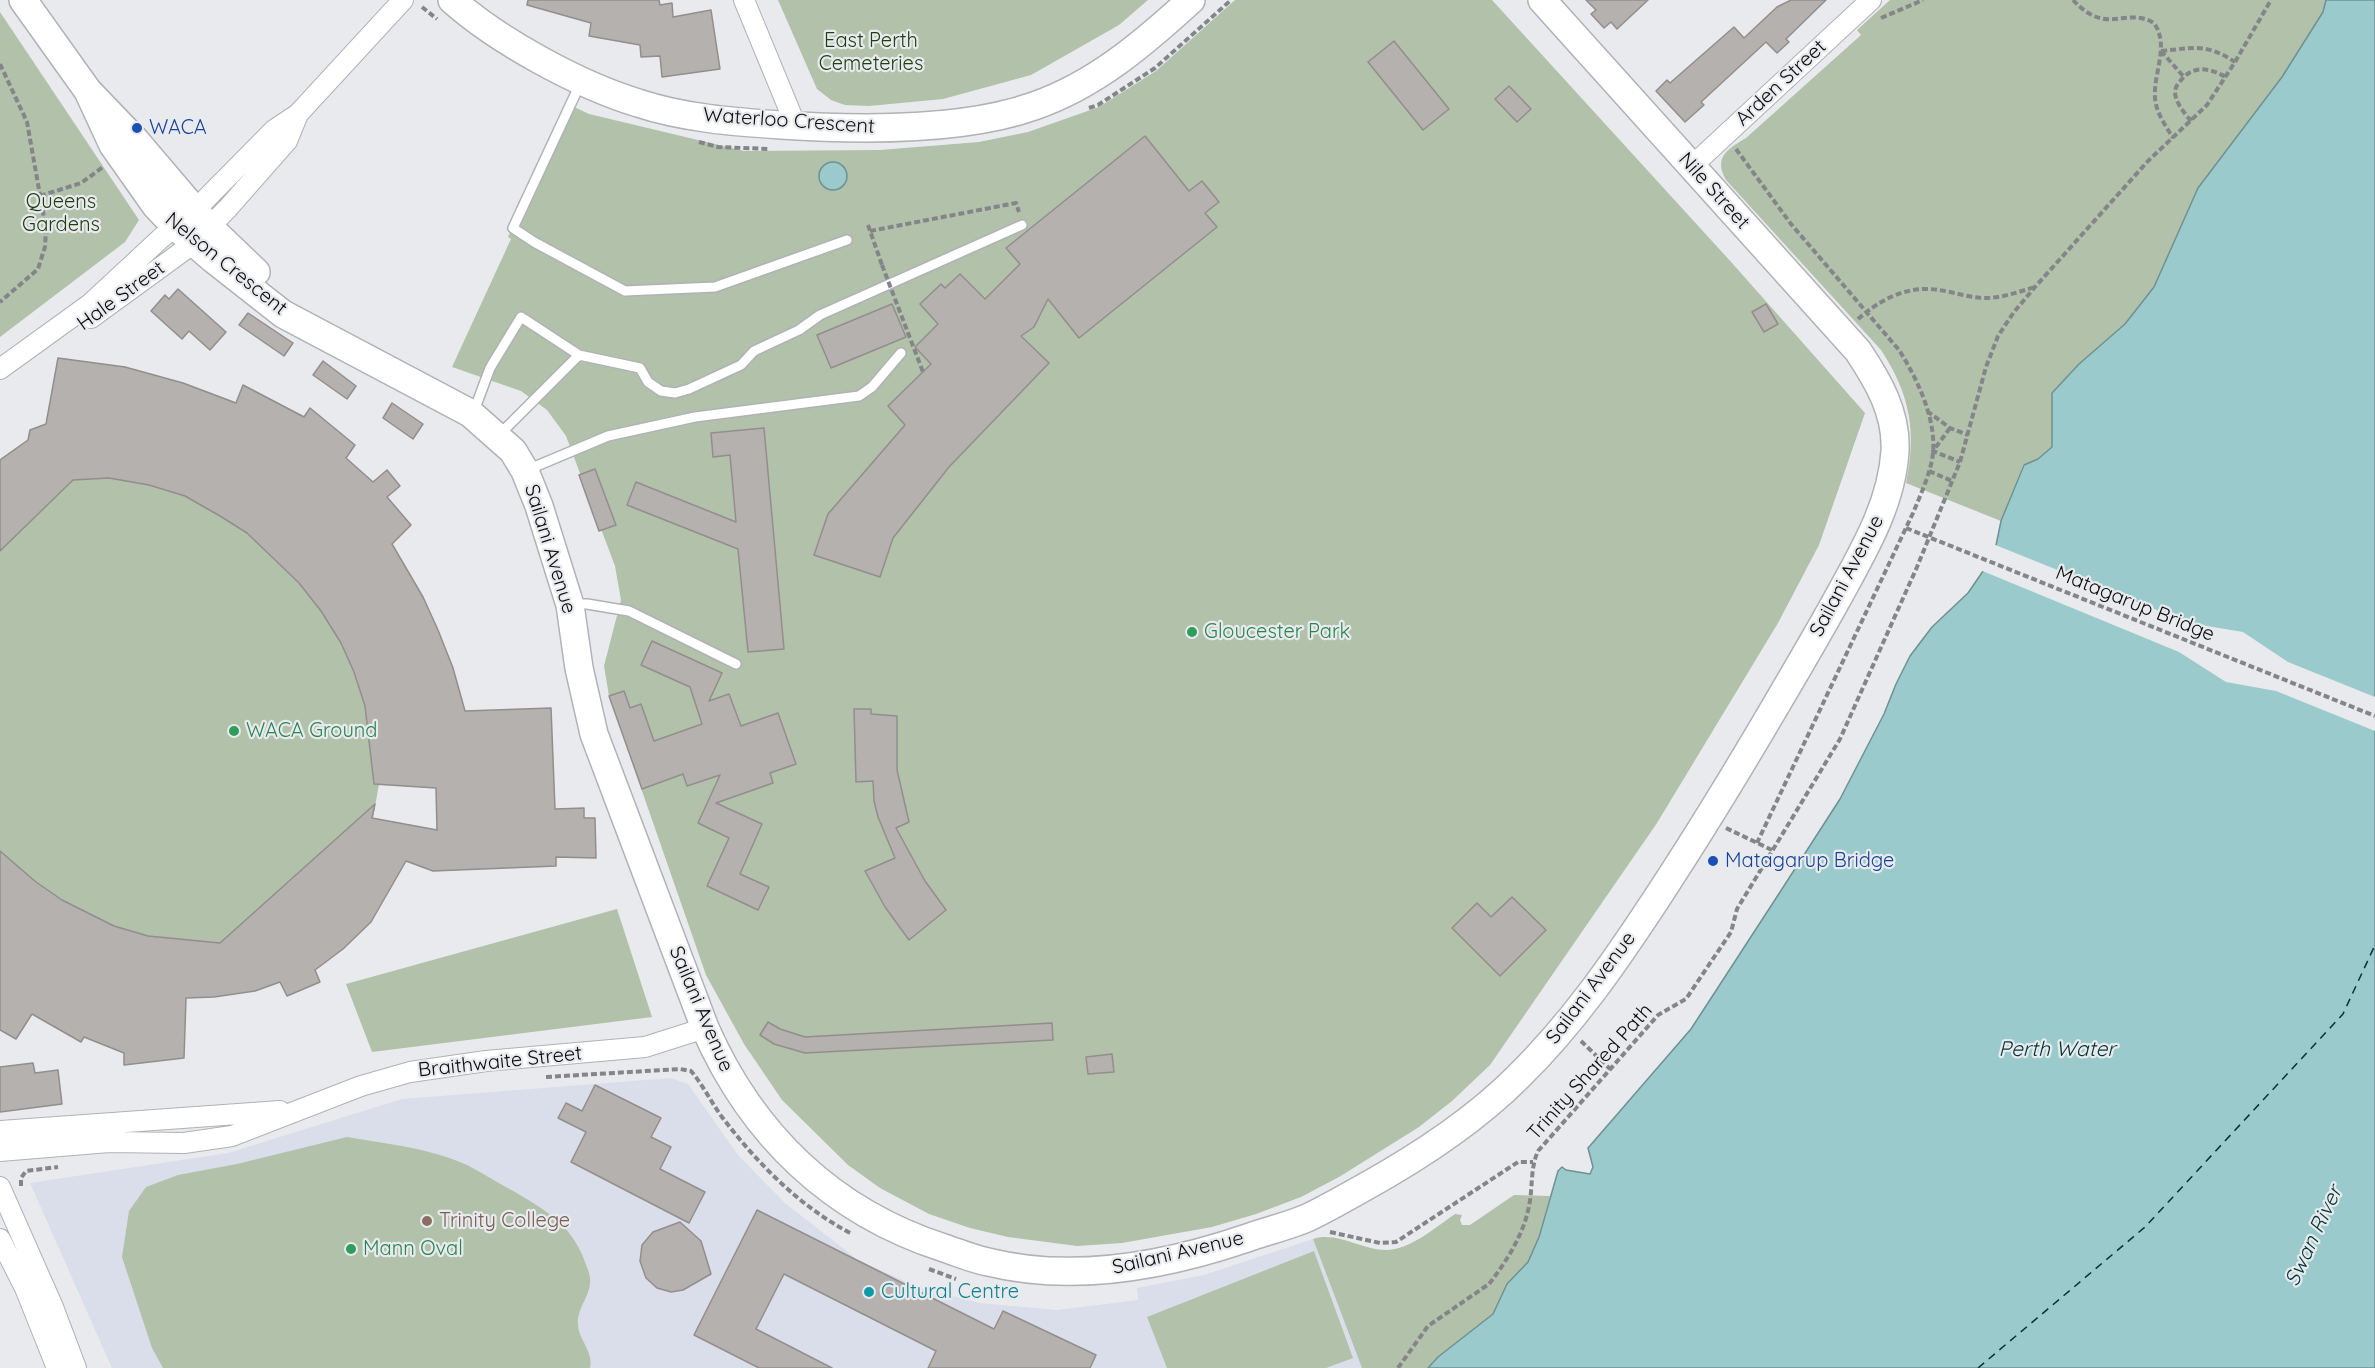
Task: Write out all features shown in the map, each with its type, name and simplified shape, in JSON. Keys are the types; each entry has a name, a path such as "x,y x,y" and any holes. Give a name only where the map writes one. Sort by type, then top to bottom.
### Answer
{"street":[{"name":"Nelson Crescent","path":"23,0 88,91 135,140 193,227 288,300 320,333 461,408"},
{"name":"Hale Street","path":"0,383 193,227 274,130 298,114 403,0"},
{"name":"Waterloo Crescent","path":"452,0 474,19 527,52 582,80 638,104 741,123 851,129 983,119 1034,106 1108,69 1150,37 1191,0"},
{"path":"744,0 796,126"},
{"name":"Nile Street","path":"1542,0 1858,351 1881,387"},
{"name":"Arden Street","path":"1692,166 1871,0"},
{"name":"Hale Street","path":"0,369 193,227"},
{"name":"Sailani Avenue","path":"461,408 498,436 513,451 525,471 539,506 570,604 579,668 594,734 705,1028 722,1065 741,1096 787,1154 819,1183 862,1212 926,1242 988,1263 1044,1270 1103,1271 1159,1262 1233,1243 1306,1218 1405,1165 1440,1142 1490,1103 1539,1056 1595,990 1709,819 1824,623 1855,565 1884,506 1895,448 1891,417 1881,387"},
{"name":"Braithwaite Street","path":"0,1152 109,1142 184,1143 232,1136 361,1086 411,1072 486,1061 645,1047 705,1028"},
{"name":"Braithwaite Street","path":"0,1131 298,1109"},
{"path":"0,1187 53,1307 76,1368"},
{"path":"0,1239 25,1288 57,1368"}],"lane":[{"path":"582,80 513,228 534,242 625,291 715,287 847,240"},
{"path":"461,408 477,403 490,368 521,316 579,355 640,368 648,382 660,391 675,393 741,365 754,351 799,330 820,315 1022,225"},
{"path":"525,471 608,436 695,417 859,396 872,387 901,353"},
{"path":"498,436 579,355"},
{"path":"570,604 587,604 629,611 736,664"}],"path":[{"path":"2073,0 2083,10 2100,19 2139,17 2154,23 2161,39 2155,97 2157,108 2173,138"},
{"name":"Trinity Shared Path","path":"1398,1368 1428,1326 1489,1284 1504,1264 1529,1209 1533,1162 1538,1151 1658,1015 1686,999 1731,932 1737,909 1840,739 1960,462 1986,367 1998,336 2014,312 2148,161 2207,105 2271,0"},
{"path":"2161,51 2204,47 2222,53 2235,62"},
{"path":"2161,51 2184,77"},
{"path":"0,64 27,122 46,229 42,258 32,276 0,302"},
{"path":"2191,121 2175,92 2184,77 2192,71 2203,69 2215,71 2226,77"},
{"path":"1733,144 1791,224 1890,338 1907,363 1927,410 1933,441 1929,471 1906,528 1757,843"},
{"path":"40,196 81,183 109,163"},
{"path":"870,231 1016,203"},
{"path":"868,225 923,372"},
{"path":"1854,324 1867,312 1893,296 1915,290 1938,290 1983,298 2006,296 2036,287"},
{"path":"1927,410 1950,428 1968,435"},
{"path":"1933,451 1950,428"},
{"path":"1933,451 1960,462"},
{"path":"1929,471 1952,481"},
{"name":"Matagarup Bridge","path":"1906,528 2375,716"},
{"path":"1709,819 1774,851"},
{"path":"1578,1038 1610,1069"},
{"path":"539,1077 691,1071 722,1117 765,1167 822,1217 853,1234"},
{"path":"1326,1231 1380,1243 1396,1242 1518,1162 1533,1162"},
{"path":"21,1187 21,1178 26,1171 65,1167"},
{"path":"922,1266 958,1279"}],"shaded area":[{"name":"Trinity College","path":"671,1078 688,1084 738,1155 785,1203 858,1260 918,1287 979,1303 1057,1310 1138,1300 1137,1288 1204,1275 1313,1239 1362,1368 112,1368 30,1183 228,1153 402,1099"}],"green space":[{"name":"East Perth Cemeteries","path":"778,0 1148,0 1119,25 1031,75 943,99 869,106 845,105 831,100 817,89"},
{"name":"Gloucester Park","path":"1235,0 1492,0 1732,263 1865,413 1819,545 1778,623 1657,823 1490,1065 1452,1101 1419,1127 1339,1177 1301,1197 1256,1214 1212,1227 1122,1243 1077,1246 1008,1237 970,1228 929,1214 880,1188 848,1165 782,1100 744,1044 706,975 609,696 604,666 621,600 615,566 566,436 547,410 521,391 452,367 511,239 508,237 570,105 589,114 744,151 880,150 979,142 1028,132 1099,107 1156,71"},
{"path":"1890,0 2326,0 2323,12 2282,77 2198,188 2154,287 2125,324 2079,364 2053,422 2052,447 2038,459 2023,465 2001,521 1906,483 1911,447 1909,414 1899,382 1891,366 1881,350 1726,180 1722,172 1724,154 1746,138 1861,35 1857,30"},
{"name":"Queens Gardens","path":"0,12 139,220 125,242 0,337"},
{"name":"WACA Ground","path":"58,358 125,367 183,383 236,403 243,385 304,416 310,408 355,445 346,458 373,482 387,470 400,486 387,498 382,531 423,597 453,668 465,710 471,751 473,791 379,784 373,818 432,829 423,868 406,861 371,922 315,970 320,982 287,996 280,982 234,994 186,998 184,1058 124,1065 124,1053 85,1037 81,1042 48,1023 52,1013 38,1004 16,1039 0,1030 0,460 28,440 30,430 46,424"},
{"path":"617,909 652,1017 372,1052 346,984"},
{"name":"Mann Oval","path":"347,1137 408,1147 453,1159 529,1200 561,1224 577,1245 589,1273 590,1287 578,1318 578,1325 590,1357 590,1368 163,1368 152,1348 122,1257 129,1211 146,1187 178,1175 237,1164"},
{"path":"1514,1195 1550,1196 1535,1249 1528,1262 1507,1284 1493,1314 1438,1357 1428,1368 1362,1368 1313,1239 1331,1237 1377,1249 1395,1249 1422,1237 1455,1214 1462,1215 1460,1220 1462,1225 1470,1225"},
{"path":"1314,1251 1353,1358 1326,1368 1167,1368 1147,1317"}],"water":[{"name":"Perth Water","path":"2326,0 2375,0 2375,1368 1428,1368 1438,1357 1493,1314 1507,1284 1528,1262 1539,1237 1558,1171 1562,1167 1566,1170 1590,1174 1593,1167 1588,1148 1691,1029 1840,799 1884,714 1910,656 1932,627 1968,593 1994,555 2001,521 2024,465 2038,459 2052,447 2052,393 2079,364 2125,324 2154,287 2198,188 2282,77 2323,12"},
{"path":"833,162 843,166 847,176 843,186 833,190 823,186 819,176 823,166"}],"pier":[{"path":"1993,544 2189,623 2243,632 2288,662 2375,697 2375,731 2276,691 2226,682 2179,652 1980,570 1991,554"}],"building":[{"path":"528,0 659,0 660,5 672,3 673,17 711,10 720,69 662,77 660,56 641,57 640,45 589,36 591,23 527,5"},
{"path":"1586,0 1648,0 1617,29 1611,22 1604,28 1591,14 1596,10"},
{"path":"1791,0 1826,0 1786,39 1789,42 1777,53 1766,42 1701,102 1704,105 1685,122 1656,91 1667,80 1670,83 1734,27 1744,38 1777,7"},
{"path":"1394,41 1449,109 1423,130 1368,62"},
{"path":"1509,86 1531,109 1517,122 1495,99"},
{"path":"1145,136 1189,191 1202,181 1219,202 1205,213 1217,227 1079,338 1048,299 1034,327 1021,336 1049,363 949,467 893,538 880,577 814,555 828,514 905,425 888,406 931,364 915,347 938,324 920,304 941,284 945,288 960,274 985,299 1020,264 1006,248"},
{"path":"178,289 226,332 210,350 189,331 182,339 151,311 165,295 169,299"},
{"path":"892,304 906,337 831,368 817,335"},
{"path":"1766,304 1778,324 1764,332 1752,312"},
{"path":"248,313 293,343 284,356 239,325"},
{"path":"58,358 125,367 183,383 236,403 243,385 304,417 310,408 355,445 346,458 373,482 387,470 400,486 387,497 411,525 392,544 423,597 438,630 453,668 465,711 551,708 555,809 584,808 584,818 595,818 596,858 556,857 556,866 433,871 406,861 371,922 343,949 315,970 320,982 287,996 280,982 255,991 214,997 186,998 184,1058 124,1065 124,1053 84,1037 81,1042 32,1014 16,1039 0,1030 0,851 36,882 62,900 114,926 148,936 220,943 375,804 372,818 437,830 436,788 374,784 365,706 354,672 341,643 321,611 299,583 247,533 185,496 149,485 109,478 73,480 0,551 0,460 28,440 30,430 46,424"},
{"path":"323,361 356,386 347,399 313,375"},
{"path":"392,403 423,424 413,439 383,418"},
{"path":"764,428 784,649 748,652 738,549 627,505 636,482 736,522 730,455 713,457 711,433"},
{"path":"595,469 616,525 599,531 579,475"},
{"path":"652,641 722,673 709,701 729,694 741,726 778,713 796,764 770,773 773,783 716,803 762,824 740,874 769,887 758,910 707,886 729,838 698,823 720,775 687,786 683,774 642,789 609,696 624,691 630,708 641,704 654,741 702,724 690,687 641,665"},
{"path":"854,709 871,709 871,714 897,716 897,770 909,822 896,828 925,881 946,910 909,940 885,907 865,871 895,858 878,817 873,781 856,782"},
{"path":"1512,897 1546,930 1500,976 1452,928 1477,903 1491,917"},
{"path":"768,1022 780,1029 805,1037 1052,1023 1053,1040 805,1053 774,1044 760,1035"},
{"path":"1112,1054 1114,1072 1088,1074 1086,1057"},
{"path":"33,1063 35,1073 58,1070 62,1104 0,1112 0,1067"},
{"path":"595,1085 661,1118 651,1137 671,1147 660,1169 705,1192 689,1223 571,1162 586,1132 558,1118 566,1103 582,1111"},
{"path":"757,1210 994,1329 1003,1311 1096,1355 1090,1368 928,1368 936,1351 784,1274 756,1329 832,1368 759,1368 694,1335"},
{"path":"680,1222 701,1241 711,1274 683,1290 671,1292 657,1288 646,1278 640,1261 642,1245 653,1232"}],"ferry route":[{"path":"1978,1368 2145,1227 2343,1014 2375,945"}],"place":[{"name":"WACA","path":"137,128"},
{"name":"Gloucester Park","path":"1192,632"},
{"name":"WACA Ground","path":"234,731"},
{"name":"Matagarup Bridge","path":"1713,861"},
{"name":"Trinity College","path":"427,1221"},
{"name":"Mann Oval","path":"351,1249"},
{"name":"Cultural Centre","path":"869,1292"}],"water label":[{"name":"Swan River","path":"2314,1236"}]}
